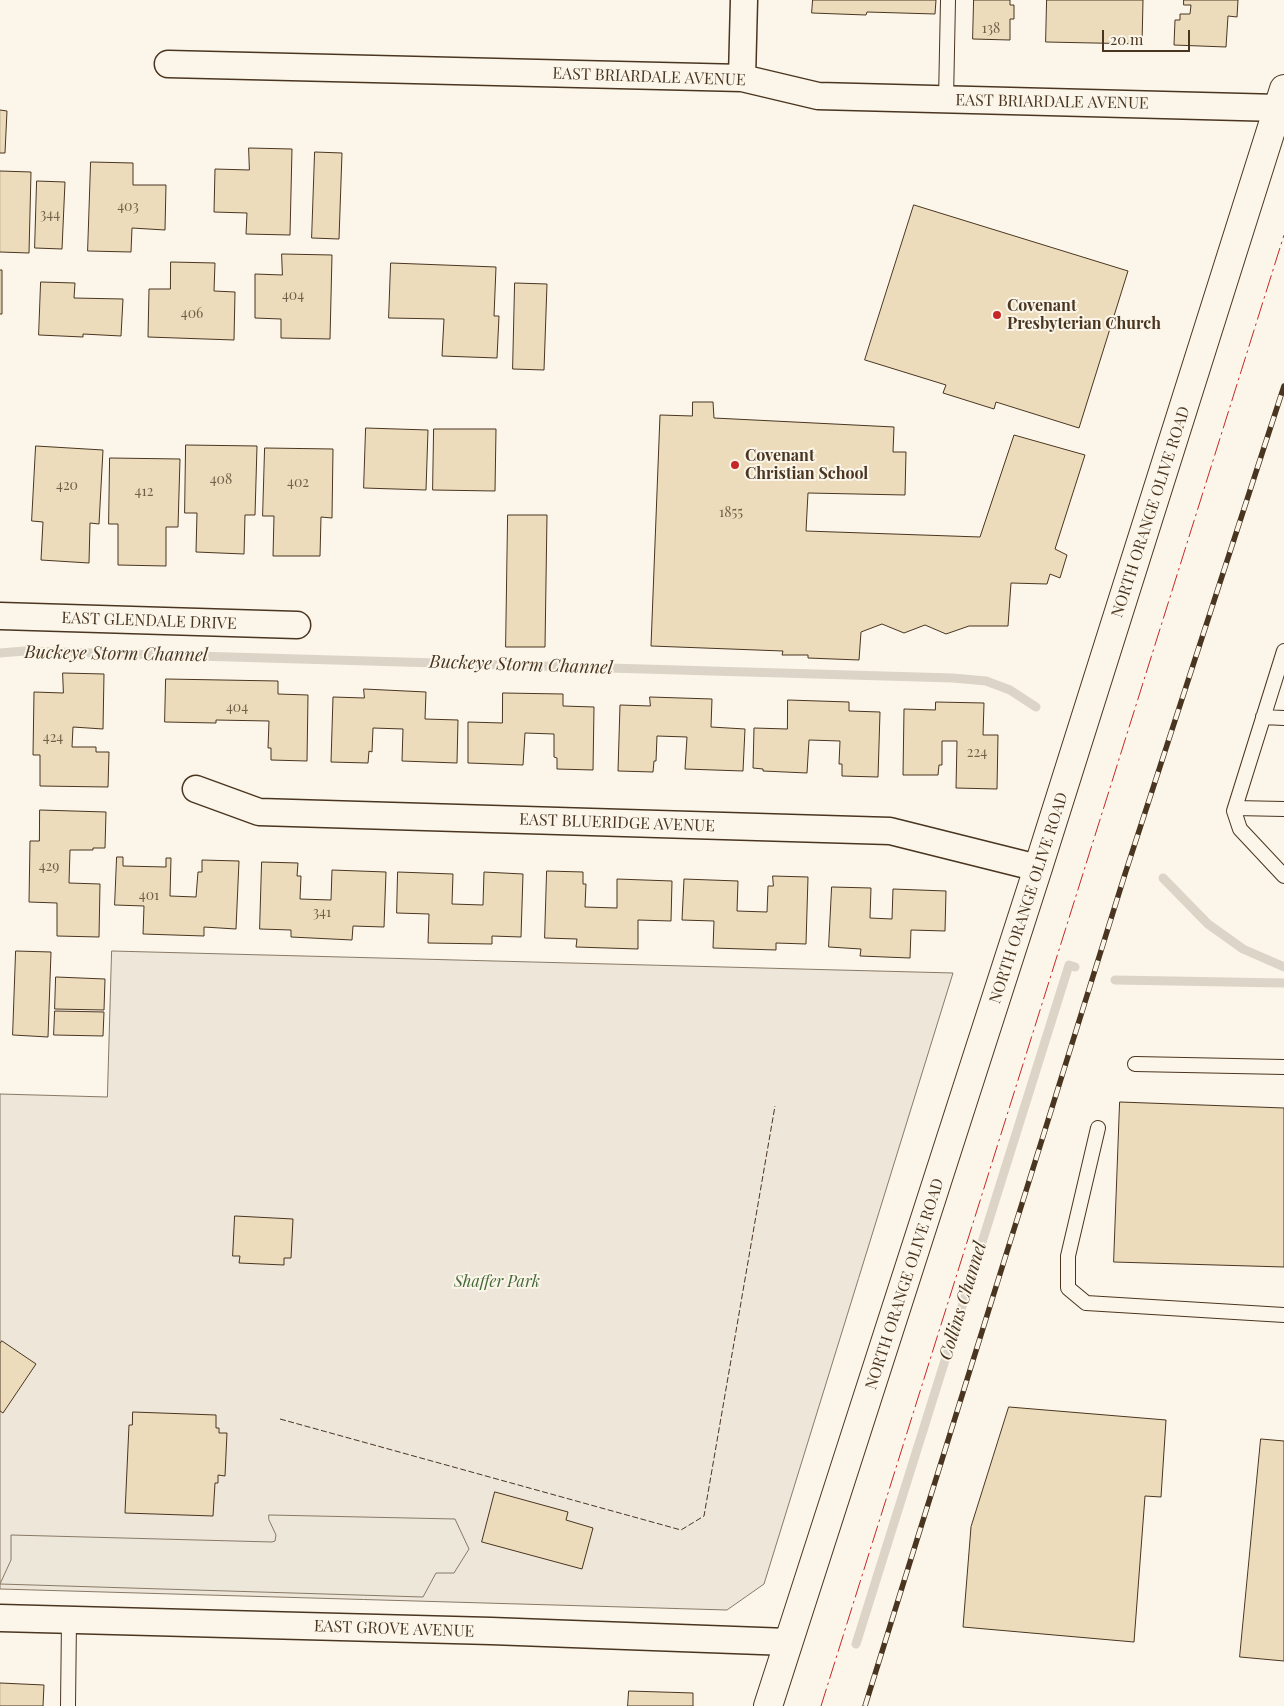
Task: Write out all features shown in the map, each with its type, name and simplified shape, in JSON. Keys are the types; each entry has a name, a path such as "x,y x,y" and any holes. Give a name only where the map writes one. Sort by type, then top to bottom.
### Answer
{"street":[{"path":"742,78 744,0"},
{"name":"EAST BRIARDALE AVENUE","path":"168,64 742,78 818,96 946,100 1281,98"},
{"name":"NORTH ORANGE OLIVE ROAD","path":"768,1706 1038,868 1281,98"},
{"name":"EAST GLENDALE DRIVE","path":"0,616 297,625"},
{"name":"EAST BLUERIDGE AVENUE","path":"196,789 259,812 890,831 1038,868"},
{"name":"EAST GROVE AVENUE","path":"0,1618 482,1631 788,1642"}],"lane":[{"path":"946,100 948,0"},
{"path":"1284,651 1234,812 1240,829 1284,876"},
{"path":"1263,717 1284,718"},
{"path":"1235,808 1284,809"},
{"path":"1135,1064 1284,1067"},
{"path":"1098,1128 1068,1256 1068,1288 1086,1303 1284,1315"},
{"path":"68,1706 70,1620"}],"green space":[{"name":"Shaffer Park","path":"112,951 953,973 764,1584 727,1610 0,1589 0,1094 107,1097"}],"shaded area":[{"path":"269,1515 455,1519 469,1549 454,1573 436,1573 423,1597 0,1584 11,1560 11,1535 272,1542 275,1541 276,1535 269,1520"}],"building":[{"path":"813,0 936,0 935,14 867,12 866,15 812,13"},
{"path":"974,0 1010,0 1010,5 1014,5 1014,19 1010,19 1010,40 973,39"},
{"path":"1047,0 1143,0 1142,44 1046,42"},
{"path":"1184,0 1238,0 1237,17 1228,16 1226,47 1174,45 1175,20 1180,20 1180,14 1190,14 1191,5 1184,5"},
{"path":"0,110 7,111 5,153 0,153"},
{"path":"249,148 292,149 290,235 246,234 247,213 214,212 215,169 249,170"},
{"path":"315,152 342,153 339,239 312,238"},
{"path":"91,162 133,163 133,185 166,185 165,230 132,228 131,252 88,251"},
{"path":"0,171 31,172 29,253 0,252"},
{"path":"37,181 65,182 62,249 35,248"},
{"name":"Covenant Presbyterian Church","path":"914,205 1128,271 1079,428 996,402 994,409 943,393 946,385 865,360"},
{"path":"282,254 332,255 330,339 281,338 281,319 255,318 255,274 282,275"},
{"path":"171,262 215,263 214,291 235,292 234,340 148,337 149,289 170,289"},
{"path":"391,263 496,267 494,316 499,316 497,358 442,356 444,319 389,318"},
{"path":"0,270 2,270 2,314 0,314"},
{"path":"41,282 75,283 74,298 123,299 121,336 83,334 83,337 39,335"},
{"path":"515,283 547,284 544,370 513,369"},
{"path":"693,402 713,402 714,418 894,427 893,452 906,452 905,495 808,493 806,531 980,537 1014,435 1085,455 1055,549 1067,555 1060,578 1050,574 1047,584 1011,583 1008,626 969,626 946,634 925,625 904,633 882,624 861,632 859,660 808,658 808,655 782,655 783,651 651,646 660,415 692,416"},
{"path":"366,428 428,430 426,490 364,488"},
{"path":"434,429 496,429 495,491 433,490"},
{"path":"186,445 257,446 255,515 245,515 244,554 196,552 197,513 185,513"},
{"path":"36,446 103,450 99,524 90,523 89,563 41,560 43,522 32,521"},
{"path":"265,448 333,449 332,518 321,517 320,556 273,556 274,516 263,516"},
{"path":"110,458 180,459 178,527 166,527 166,566 118,565 118,524 109,524"},
{"path":"508,515 547,515 545,647 506,647"},
{"path":"63,673 104,674 103,729 73,727 72,747 96,747 96,752 109,752 108,787 40,786 40,755 33,755 34,692 63,693"},
{"path":"166,679 278,681 278,694 308,695 307,761 271,760 271,748 268,748 269,721 216,720 216,723 165,722"},
{"path":"364,689 426,692 425,719 458,720 457,763 402,761 403,729 373,728 372,752 369,751 368,763 331,762 333,697 364,698"},
{"path":"503,693 563,694 563,706 594,707 593,770 557,769 557,758 554,757 554,734 525,733 523,765 468,763 468,722 502,723"},
{"path":"650,697 712,699 711,727 745,729 743,771 685,769 687,737 657,736 656,761 654,761 653,772 618,771 620,705 650,706"},
{"path":"788,700 849,702 849,711 880,712 878,777 842,776 842,764 839,764 840,741 809,740 807,773 763,771 763,769 753,768 754,728 787,729"},
{"path":"936,702 984,703 983,735 998,735 997,789 956,788 957,741 942,741 942,765 939,765 938,775 903,775 904,709 935,710"},
{"path":"40,810 106,812 105,848 70,850 69,883 100,884 99,937 57,936 57,903 29,902 30,841 39,841"},
{"path":"117,857 123,857 123,866 166,867 166,858 171,858 170,896 196,897 198,872 202,872 202,860 239,861 236,929 204,927 204,936 143,934 144,906 115,905"},
{"path":"262,862 298,863 297,876 301,876 300,899 331,900 332,870 386,872 384,927 353,926 352,940 291,937 291,930 260,929"},
{"path":"547,871 583,872 583,884 586,884 585,907 617,908 617,879 672,881 671,921 638,920 638,949 576,947 577,939 545,938"},
{"path":"398,872 453,874 452,904 483,905 484,872 523,874 521,937 492,936 492,944 428,943 429,914 397,913"},
{"path":"773,876 808,877 806,944 776,943 776,950 713,948 714,921 682,920 684,879 738,881 737,911 767,912 768,886 773,886"},
{"path":"832,887 871,888 870,918 892,919 893,889 946,891 945,931 911,930 910,958 860,956 861,949 829,947"},
{"path":"16,951 51,952 48,1037 13,1035"},
{"path":"56,977 105,979 104,1010 55,1009"},
{"path":"55,1011 104,1012 103,1036 54,1035"},
{"path":"1120,1102 1284,1108 1284,1267 1114,1262"},
{"path":"235,1216 293,1219 291,1258 284,1258 284,1265 239,1263 240,1256 233,1256"},
{"path":"2,1341 36,1364 3,1413 0,1411 0,1344"},
{"path":"1009,1407 1166,1420 1161,1497 1145,1496 1134,1642 963,1627 971,1527"},
{"path":"133,1412 216,1415 216,1428 219,1428 219,1433 227,1433 225,1476 218,1475 218,1483 215,1483 213,1516 125,1513 129,1425 132,1425"},
{"path":"1261,1439 1284,1441 1284,1661 1240,1657"},
{"path":"495,1492 568,1512 566,1520 593,1528 582,1569 482,1542"},
{"path":"0,1683 44,1685 43,1706 0,1706"},
{"path":"629,1691 693,1693 693,1706 628,1706"}],"waterway":[{"name":"Buckeye Storm Channel","path":"0,653 24,651 953,678 986,681 1010,690 1036,707"},
{"name":"Buckeye Storm Channel","path":"1163,878 1208,924 1243,949 1284,967"},
{"name":"Collins Channel","path":"856,1644 1069,965 1075,967"},
{"name":"Collins Channel","path":"1115,980 1284,983"}],"railway":[{"path":"865,1706 1125,874 1284,386"}],"fence":[{"path":"280,1419 681,1530 704,1516 775,1106"}],"power":[{"path":"821,1706 1284,235"}],"place":[{"name":"Covenant Presbyterian Church","path":"997,315"},
{"name":"Covenant Christian School","path":"735,465"}]}
